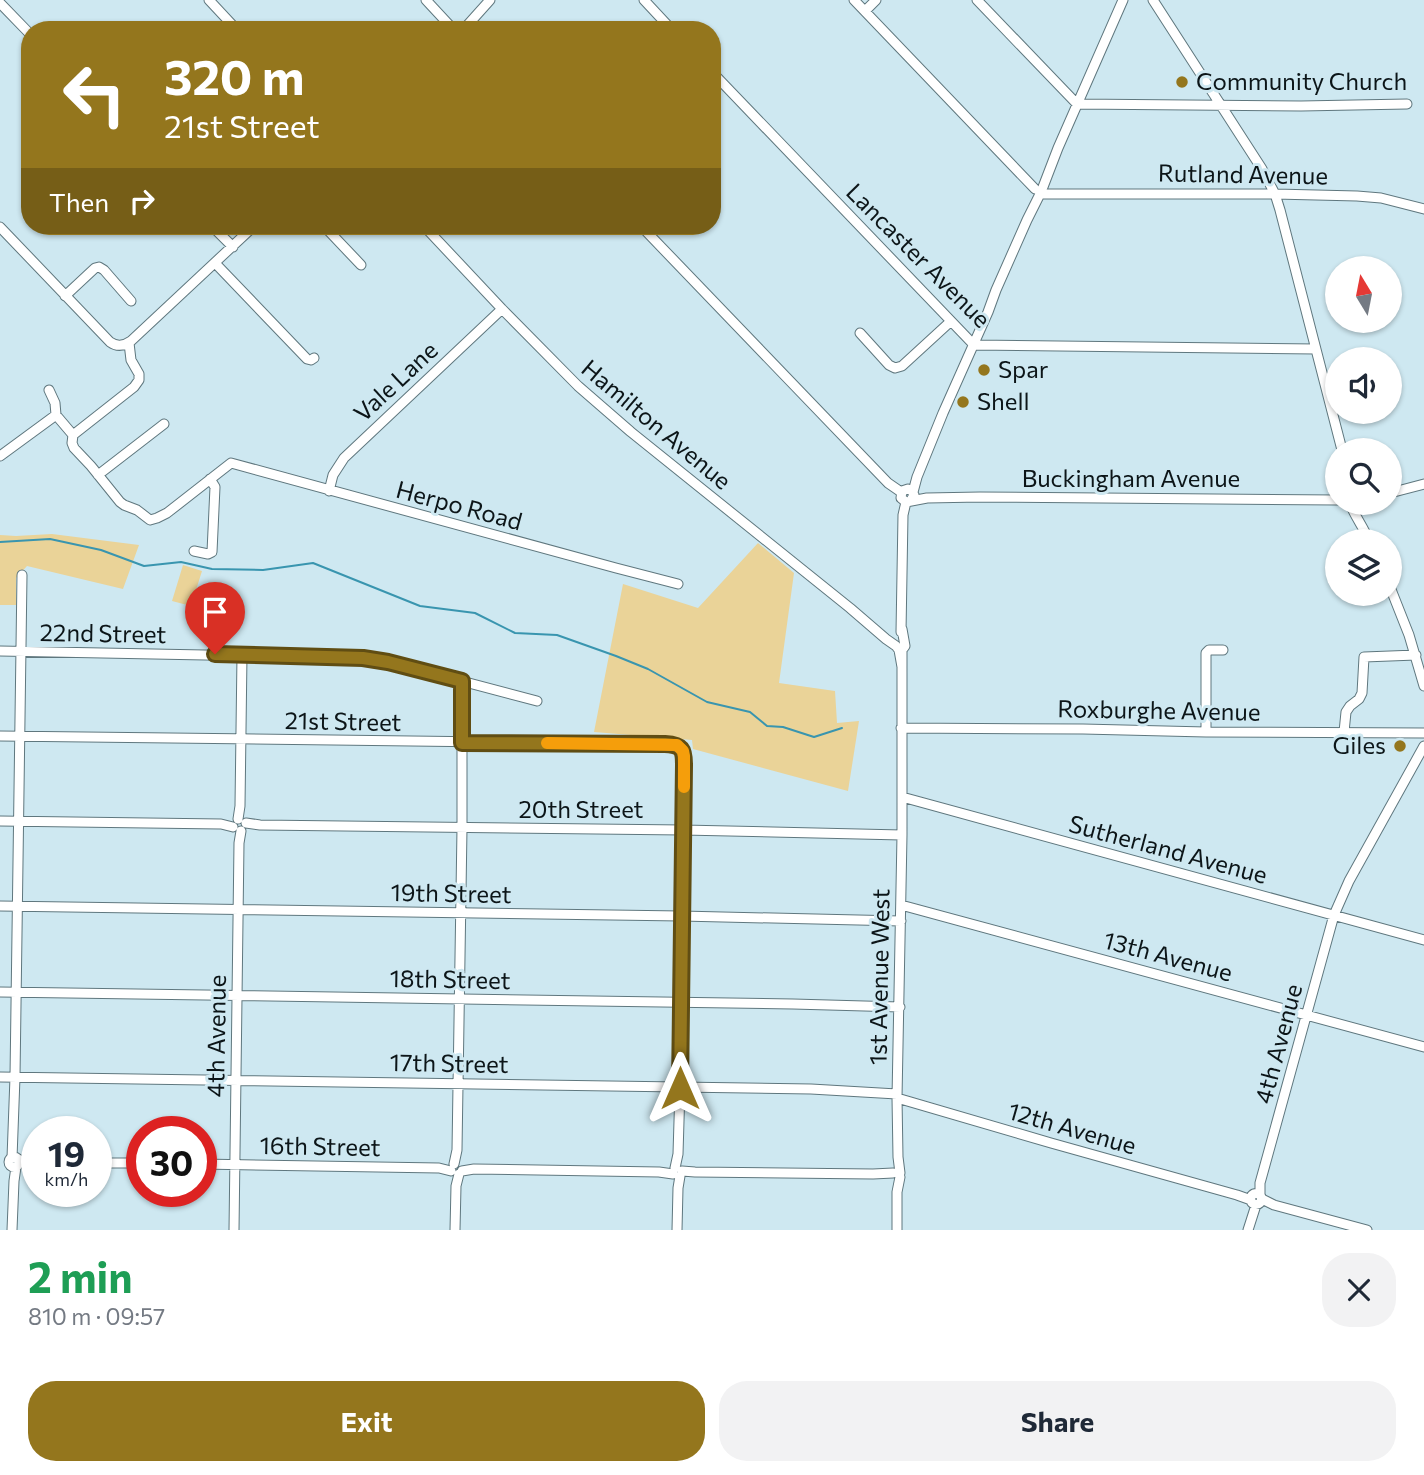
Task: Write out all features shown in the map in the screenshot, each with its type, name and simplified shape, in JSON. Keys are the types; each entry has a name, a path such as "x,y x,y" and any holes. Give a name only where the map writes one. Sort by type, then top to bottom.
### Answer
{"street":[{"path":"209,0 229,21"},
{"path":"426,0 448,21"},
{"path":"467,21 490,0"},
{"path":"644,0 664,21"},
{"path":"854,0 1028,180 1040,189 1123,0"},
{"path":"865,11 876,0"},
{"path":"977,0 1077,104 1407,104"},
{"path":"1153,0 1269,180 1275,194 1339,438"},
{"path":"0,3 21,25"},
{"name":"Lancaster Avenue","path":"721,81 974,345 1317,349"},
{"name":"Rutland Avenue","path":"1040,189 1060,193 1368,197 1424,209"},
{"name":"1st Avenue West","path":"897,1230 903,515 907,495 1040,189"},
{"path":"0,227 114,345 126,344 245,235"},
{"path":"221,235 233,247"},
{"path":"333,235 361,265"},
{"name":"Hamilton Avenue","path":"432,235 561,370 601,407 882,636 900,645"},
{"path":"650,235 887,481 907,495"},
{"path":"215,263 307,359 314,358"},
{"path":"65,296 99,267 131,301"},
{"name":"Vale Lane","path":"329,491 333,475 344,458 502,309"},
{"path":"860,333 889,365 895,368 902,366 950,322"},
{"path":"126,344 139,373 139,380 134,387 73,435 72,443 122,504 137,510 150,520 167,513 210,479 215,487 212,552 208,554 194,551"},
{"path":"49,390 55,403 56,415 73,435"},
{"path":"0,456 56,415"},
{"path":"98,475 164,424"},
{"name":"Herpo Road","path":"210,479 231,463 678,583"},
{"path":"1402,490 1424,484"},
{"name":"Buckingham Avenue","path":"907,495 927,498 1325,500"},
{"path":"12,1230 22,575"},
{"path":"1397,606 1416,655 1424,686"},
{"path":"1206,732 1206,653 1209,650 1223,650"},
{"name":"22nd Street","path":"0,652 371,659 537,701"},
{"name":"4th Avenue","path":"234,1230 242,655"},
{"path":"1344,732 1346,712 1362,693 1364,657 1416,655"},
{"path":"455,1230 462,681"},
{"name":"Roxburghe Avenue","path":"901,728 1206,732 1421,731"},
{"name":"21st Street","path":"0,736 672,744 683,751 683,830"},
{"name":"4th Avenue","path":"1248,1230 1334,915 1349,881 1424,746"},
{"name":"Sutherland Avenue","path":"902,797 1424,940"},
{"name":"20th Street","path":"0,821 902,835"},
{"path":"677,1230 683,830"},
{"name":"13th Avenue","path":"901,905 1424,1047"},
{"name":"19th Street","path":"0,906 901,921"},
{"name":"18th Street","path":"0,992 900,1007"},
{"name":"17th Street","path":"0,1077 811,1090 897,1096"},
{"name":"12th Avenue","path":"897,1096 1051,1143 1367,1230"},
{"name":"16th Street","path":"217,1164 896,1175"}],"shaded area":[{"path":"52,534 139,545 123,589 27,566 16,578 16,605 0,605 0,535"},
{"path":"758,543 794,573 779,683 835,691 837,723 859,721 848,791 693,749 692,740 594,732 623,584 698,608"},
{"path":"183,565 202,571 191,606 172,601"}],"waterway":[{"path":"0,542 50,539 101,550 144,566 181,562 212,569 263,570 313,563 420,606 475,613 515,633 557,635 616,656 648,669 707,702 750,712 767,726 783,727 814,737 842,728"}],"slow traffic":[{"path":"547,743 677,745 684,756 684,787"}],"place":[{"name":"Community Church","path":"1182,82"},
{"name":"Spar","path":"984,370"},
{"name":"Shell","path":"963,402"},
{"name":"Giles","path":"1400,746"}],"route":[{"path":"215,654 363,658 462,681 462,743 672,744 681,748 684,765 680,1088"}]}
